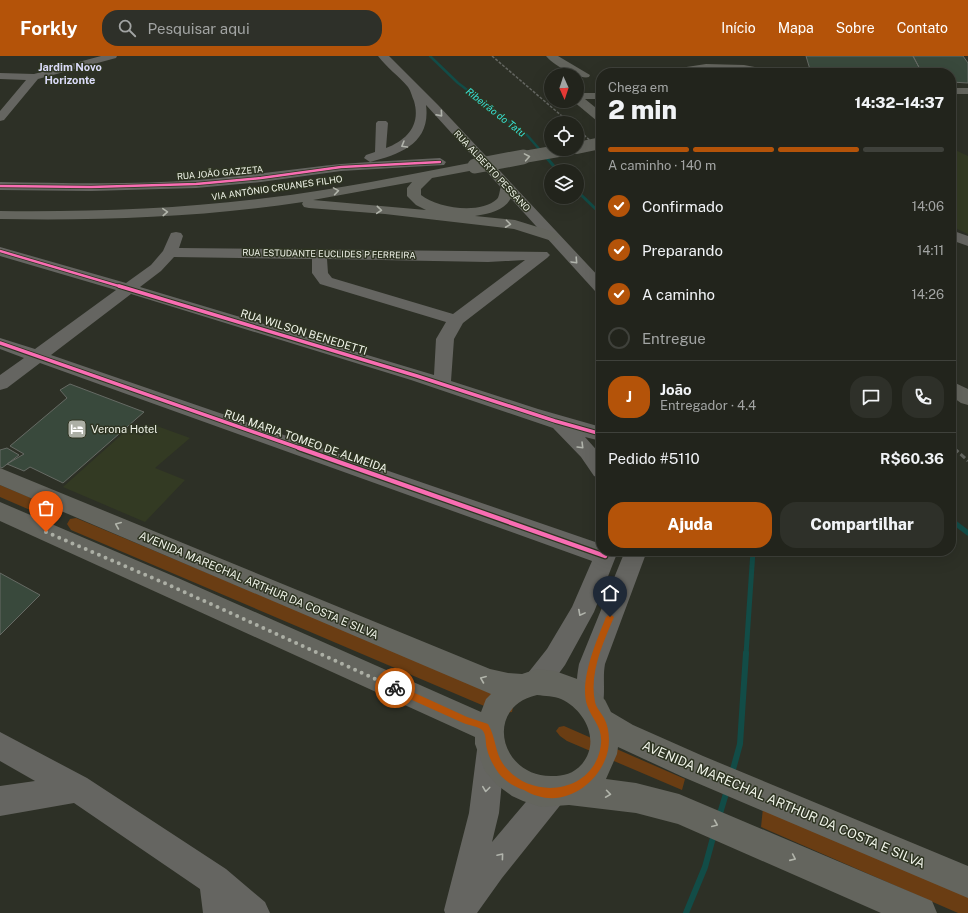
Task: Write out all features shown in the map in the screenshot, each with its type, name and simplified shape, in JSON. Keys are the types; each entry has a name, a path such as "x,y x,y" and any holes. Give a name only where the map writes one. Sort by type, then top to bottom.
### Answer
{"main road":[{"path":"547,58 554,68"},
{"path":"547,58 568,68"},
{"path":"708,68 724,66 745,68"},
{"path":"584,75 596,76"},
{"path":"956,91 968,91"},
{"path":"584,97 596,96"},
{"path":"956,96 968,96"},
{"path":"584,103 596,114"},
{"path":"584,136 596,134"},
{"name":"VIA ANTÔNIO CRUANES FILHO","path":"0,215 82,216 148,213 270,202 428,175 471,162 544,144"},
{"path":"584,147 596,144"},
{"path":"471,162 544,152"},
{"name":"VIA ANTÔNIO CRUANES FILHO","path":"0,205 84,206 184,200 298,186 440,162 471,162"},
{"path":"428,175 414,188 414,196 426,206 442,210 470,212 491,208 502,203 505,199 507,188"},
{"path":"270,202 385,210 468,219 526,227 556,240"},
{"path":"956,378 968,386"},
{"path":"956,390 968,398"},
{"name":"AVENIDA MARECHAL ARTHUR DA COSTA E SILVA","path":"0,476 488,681 508,686 529,684"},
{"path":"0,511 169,585 466,720 485,726 504,772 514,782 539,792 561,792 636,798 679,809 920,913"},
{"path":"490,741 491,721 502,700 510,692 529,684 561,684 572,688 596,713 605,735 604,749 600,762 593,774 582,784 561,792"},
{"name":"AVENIDA MARECHAL ARTHUR DA COSTA E SILVA","path":"596,713 623,735 693,767 968,882"}],"street":[{"path":"0,76 34,77 98,58 112,56"},
{"name":"RUA ALBERTO PESSANO","path":"382,56 414,87 596,283"},
{"name":"RUA ALBERTO PESSANO","path":"395,56 445,104 554,218"},
{"path":"0,118 4,107 34,77"},
{"path":"341,167 382,155 408,143 418,134 422,116 422,108 414,87"},
{"path":"382,123 380,151 382,155"},
{"name":"RUA JOÃO GAZZETA","path":"0,186 91,187 196,184 261,178 341,167 440,162"},
{"path":"0,384 131,289 156,268 170,252 176,236"},
{"path":"956,236 968,242"},
{"path":"442,384 445,339 456,320 542,256 556,240"},
{"name":"RUA WILSON BENEDETTI","path":"0,251 131,289 442,384 559,423 596,433"},
{"name":"RUA ESTUDANTE EUCLIDES P FERREIRA","path":"170,252 488,257 542,256"},
{"path":"319,254 320,273 326,281 456,320"},
{"name":"RUA ESTUDANTE EUCLIDES P FERREIRA","path":"488,257 518,264 524,268"},
{"name":"RUA MARIA TOMEO DE ALMEIDA","path":"0,343 596,551"},
{"name":"RUA WILSON BENEDETTI","path":"559,423 588,452 596,464"},
{"path":"529,684 556,658 582,612 605,556"},
{"path":"596,713 590,675 592,664 634,556"},
{"path":"459,911 484,813 490,741"},
{"path":"0,746 77,788 215,880 254,913"},
{"path":"0,801 77,788"},
{"path":"459,911 491,867 561,792"},
{"path":"215,880 219,913"}],"shaded area":[{"path":"956,150 968,156 968,234 956,228"},
{"path":"154,425 190,438 155,468 185,480 145,522 63,487 128,429 142,436"},
{"path":"0,485 48,505 55,510 53,515 44,516 0,497"},
{"path":"76,518 511,700 513,707 512,712 505,713 496,711 71,530 67,524 70,519"},
{"path":"564,726 685,779 682,790 567,741 556,731 559,727"},
{"path":"763,808 968,897 968,913 958,913 761,827"}],"building":[{"path":"806,56 913,56 919,68 810,68"},
{"path":"913,56 963,56 968,63 968,83 956,82 956,68 919,68"},
{"name":"Verona Hotel","path":"70,384 144,412 63,483 30,467 24,471 7,464 24,454 10,446 67,398 60,390"},
{"path":"7,448 19,455 2,468 0,467 0,450"},
{"path":"0,573 40,595 0,635"}],"waterway":[{"name":"Ribeirão do Tatu","path":"430,56 458,83 527,135 547,158"},
{"name":"Ribeirão do Tatu","path":"546,157 552,164"},
{"name":"Ribeirão do Tatu","path":"584,198 596,209"},
{"name":"Ribeirão do Tatu","path":"956,524 968,533"},
{"path":"746,654 753,556"},
{"path":"732,773 740,744 746,653"},
{"path":"719,817 727,790"},
{"path":"686,913 705,867 714,834"}],"railway":[{"path":"492,56 562,116"},
{"path":"584,135 596,146"},
{"path":"956,450 968,461"}],"cycle path":[{"path":"0,186 91,187 196,184 261,178 341,167 440,162"},
{"path":"0,251 417,376 532,414 596,433"},
{"path":"0,343 596,553"}],"way so far":[{"path":"46,532 169,585 395,688"}],"place":[{"name":"Verona Hotel","path":"77,429"}],"district":[{"name":"Jardim Novo Horizonte","path":"70,73"}],"route":[{"path":"395,688 466,720 485,726 489,733 491,750 496,761 514,782 539,792 552,793 570,790 582,784 593,774 600,762 604,749 605,735 602,722 591,704 590,675 597,649 610,617"}]}
